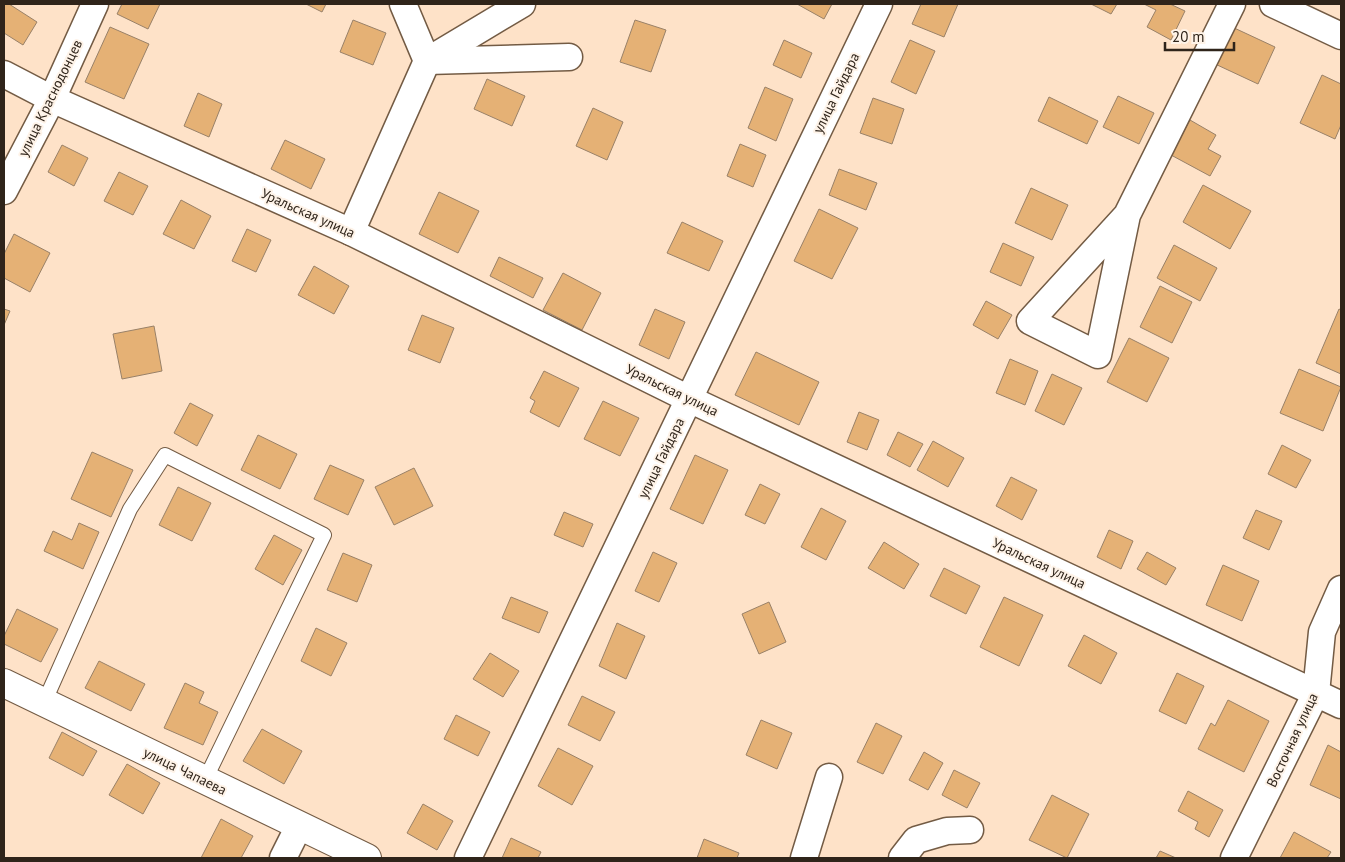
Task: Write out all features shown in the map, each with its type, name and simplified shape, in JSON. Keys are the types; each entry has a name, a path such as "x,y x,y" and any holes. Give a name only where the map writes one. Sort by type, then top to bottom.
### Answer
{"street":[{"name":"улица Краснодонцев","path":"4,192 52,99 95,4"},
{"path":"403,4 427,61"},
{"path":"351,232 427,61 522,4"},
{"name":"улица Гайдара","path":"468,858 879,4"},
{"path":"1127,215 1030,321 1098,354 1127,215 1232,4"},
{"path":"1273,4 1341,36"},
{"path":"427,61 569,57"},
{"name":"Уральская улица","path":"4,74 52,99 351,232 689,399 1341,705"},
{"name":"Восточная улица","path":"1234,858 1316,693 1322,632 1341,589"},
{"name":"улица Чапаева","path":"4,683 367,858"},
{"path":"804,858 829,777"},
{"path":"283,858 299,826"},
{"path":"902,858 916,840 947,830 970,830"}],"lane":[{"path":"44,703 130,510 165,455 324,535 205,780"}],"building":[{"path":"4,4 9,4 37,22 23,45 4,33"},
{"path":"122,4 160,4 148,29 117,14"},
{"path":"306,4 326,4 322,12"},
{"path":"797,4 832,4 824,19"},
{"path":"921,4 958,4 944,37 912,24"},
{"path":"1091,4 1117,4 1111,14"},
{"path":"1144,4 1170,4 1185,11 1171,40 1147,27 1156,10"},
{"path":"353,20 386,33 373,65 340,52"},
{"path":"635,20 666,30 651,72 620,62"},
{"path":"1230,26 1275,47 1258,84 1213,63"},
{"path":"110,27 149,44 124,99 85,82"},
{"path":"784,40 812,53 801,78 773,65"},
{"path":"910,40 935,51 916,94 891,82"},
{"path":"1322,75 1341,84 1341,125 1335,139 1300,123"},
{"path":"487,79 525,96 512,126 474,109"},
{"path":"765,87 793,99 776,141 748,128"},
{"path":"198,93 222,104 209,137 184,126"},
{"path":"1118,96 1154,113 1139,144 1103,127"},
{"path":"1049,97 1098,121 1087,144 1038,121"},
{"path":"873,98 904,109 892,144 860,133"},
{"path":"593,108 623,122 607,160 576,146"},
{"path":"1190,120 1216,135 1208,149 1221,156 1210,176 1171,155"},
{"path":"285,140 325,159 311,189 271,169"},
{"path":"740,144 766,155 753,187 727,176"},
{"path":"62,145 88,158 74,186 48,172"},
{"path":"839,169 877,183 866,210 829,195"},
{"path":"119,172 148,186 133,215 104,201"},
{"path":"1203,185 1251,211 1230,249 1183,222"},
{"path":"1031,188 1068,205 1052,240 1015,223"},
{"path":"439,192 479,211 458,253 419,234"},
{"path":"181,200 211,216 194,249 163,234"},
{"path":"819,209 858,228 832,279 794,261"},
{"path":"682,222 723,241 709,271 667,253"},
{"path":"247,229 271,240 256,272 232,261"},
{"path":"14,234 50,253 30,292 4,278 4,254"},
{"path":"1003,243 1034,257 1021,286 990,272"},
{"path":"1174,245 1217,268 1200,301 1157,278"},
{"path":"499,257 543,278 533,298 490,276"},
{"path":"314,266 349,286 334,314 298,295"},
{"path":"563,273 601,293 582,330 543,310"},
{"path":"1160,286 1192,302 1172,343 1140,327"},
{"path":"986,301 1012,315 998,339 973,325"},
{"path":"4,309 10,311 4,325"},
{"path":"655,309 685,322 669,359 639,345"},
{"path":"1339,309 1341,310 1341,374 1316,363"},
{"path":"422,315 454,328 440,363 408,350"},
{"path":"154,326 162,371 122,379 113,334"},
{"path":"1129,338 1169,358 1147,402 1107,382"},
{"path":"756,352 819,382 799,425 735,395"},
{"path":"1010,359 1038,371 1025,405 996,393"},
{"path":"1299,369 1341,387 1323,431 1280,413"},
{"path":"544,371 579,388 559,427 530,412 535,401 530,398"},
{"path":"1052,374 1082,388 1064,425 1035,411"},
{"path":"603,401 639,418 620,456 584,439"},
{"path":"190,403 213,415 197,446 174,433"},
{"path":"859,412 879,420 867,450 847,442"},
{"path":"898,432 923,444 910,467 887,455"},
{"path":"258,435 297,454 280,489 241,470"},
{"path":"933,441 964,458 948,487 917,470"},
{"path":"1282,445 1311,460 1296,488 1268,474"},
{"path":"92,452 133,470 111,517 71,499"},
{"path":"695,455 728,470 703,524 670,509"},
{"path":"330,465 364,480 348,515 314,499"},
{"path":"414,468 433,506 394,525 375,487"},
{"path":"1011,477 1037,490 1022,520 996,506"},
{"path":"760,484 780,494 765,524 745,515"},
{"path":"178,487 211,503 192,541 159,525"},
{"path":"821,508 846,521 826,560 801,547"},
{"path":"1256,510 1282,521 1269,550 1243,538"},
{"path":"564,512 593,524 583,547 554,535"},
{"path":"79,523 99,532 83,569 44,551 53,531 72,540"},
{"path":"1109,530 1133,541 1121,569 1097,557"},
{"path":"274,535 302,550 283,585 255,569"},
{"path":"884,542 919,564 904,589 868,568"},
{"path":"653,552 677,563 659,602 635,591"},
{"path":"1147,552 1176,568 1166,585 1137,569"},
{"path":"343,553 372,565 357,602 327,590"},
{"path":"1223,565 1259,581 1242,621 1206,605"},
{"path":"944,568 980,586 966,614 930,596"},
{"path":"511,597 548,612 539,633 502,618"},
{"path":"1004,597 1043,615 1019,666 980,647"},
{"path":"769,602 786,642 759,654 742,614"},
{"path":"17,609 58,629 41,662 4,644 4,636"},
{"path":"617,623 645,636 626,679 599,666"},
{"path":"316,628 347,643 331,676 301,661"},
{"path":"1084,635 1117,653 1101,684 1068,666"},
{"path":"490,653 519,671 503,697 473,679"},
{"path":"99,661 145,684 131,711 85,688"},
{"path":"1177,673 1204,686 1186,724 1159,711"},
{"path":"185,683 204,692 199,703 218,712 203,745 164,728"},
{"path":"582,696 615,712 600,741 568,725"},
{"path":"1228,700 1269,721 1244,772 1198,749 1211,723 1215,726"},
{"path":"456,715 490,732 478,756 444,739"},
{"path":"761,720 792,733 777,769 746,755"},
{"path":"876,723 902,736 883,774 857,762"},
{"path":"262,729 302,751 284,784 243,761"},
{"path":"62,732 97,751 83,776 49,758"},
{"path":"1328,745 1341,752 1341,799 1310,785"},
{"path":"558,748 593,766 572,805 538,786"},
{"path":"924,752 943,763 928,790 909,780"},
{"path":"127,764 160,783 143,814 109,795"},
{"path":"954,770 980,783 967,808 942,795"},
{"path":"1188,791 1223,810 1209,837 1195,829 1198,822 1178,811"},
{"path":"1052,795 1089,814 1067,858 1029,840"},
{"path":"423,804 453,821 437,850 407,833"},
{"path":"221,819 253,836 241,858 201,858"},
{"path":"1294,832 1331,852 1327,858 1280,858"},
{"path":"511,838 541,852 538,858 502,858"},
{"path":"704,839 739,853 737,858 697,858"},
{"path":"1160,851 1176,858 1156,858"}]}
